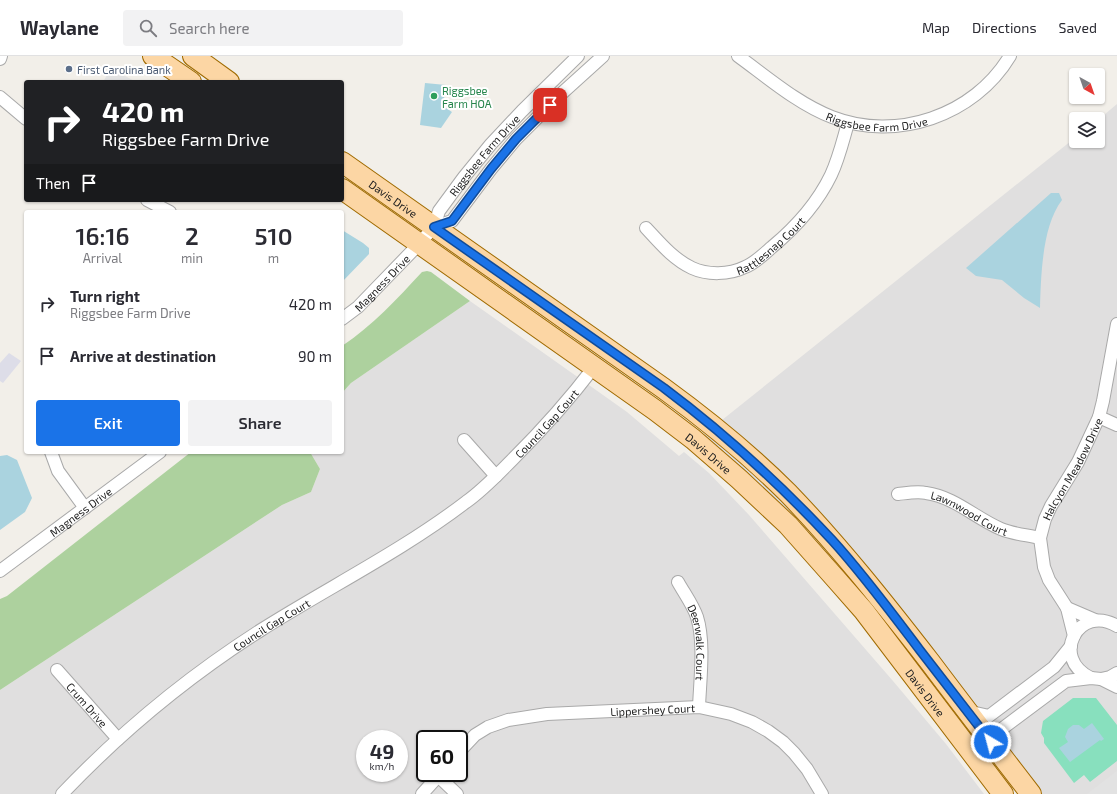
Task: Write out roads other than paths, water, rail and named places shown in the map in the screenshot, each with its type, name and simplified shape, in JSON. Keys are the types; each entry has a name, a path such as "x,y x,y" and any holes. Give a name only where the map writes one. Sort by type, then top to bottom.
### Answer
{"main road":[{"path":"153,56 188,80"},
{"path":"193,56 226,80"},
{"name":"Davis Drive","path":"344,163 664,388 700,415 787,492 833,541 873,589 1031,794"},
{"name":"Davis Drive","path":"344,190 655,410 693,439 739,479 788,525 864,611 1003,794"}],"street":[{"name":"Riggsbee Farm Drive","path":"419,244 434,227 439,211 464,177 522,111 578,56"},
{"name":"Riggsbee Farm Drive","path":"434,227 452,221 491,169 516,139 561,94 603,56"},
{"name":"Riggsbee Farm Drive","path":"738,56 806,105 848,123 871,126 906,126 946,113 962,104 986,85 1000,70 1010,56"},
{"path":"0,98 24,117"},
{"name":"Rattlesnap Court","path":"646,228 673,256 693,269 718,273 731,272 745,268 780,240 808,212 831,175 848,123"},
{"path":"151,202 166,210"},
{"name":"Magness Drive","path":"344,318 358,307 419,244"},
{"name":"Halcyon Meadow Drive","path":"1117,324 1099,417 1078,462 1045,520 1040,538 1044,566 1049,580 1067,608 1072,641 1071,654 1075,665 1084,674 1117,687"},
{"name":"Council Gap Court","path":"62,794 118,739 174,693 232,650 261,630 430,529 468,501 496,476 539,433 594,367"},
{"path":"1099,417 1117,425"},
{"path":"464,440 496,476"},
{"path":"52,454 58,472 85,508"},
{"name":"Magness Drive","path":"0,571 157,454"},
{"name":"Lawnwood Court","path":"898,494 926,492 957,503 990,524 1001,529 1011,533 1040,538"},
{"name":"Deerwalk Court","path":"678,582 694,609 700,629 701,648 699,707"},
{"path":"1067,608 1095,620"},
{"path":"967,711 989,716 1054,667 1079,629 1086,623 1095,620 1115,623"},
{"name":"Crum Drive","path":"57,670 118,739"},
{"path":"998,752 999,731 1066,681 1110,677 1117,673"},
{"name":"Lippershey Court","path":"468,743 476,735 488,727 508,720 547,714 699,707 731,714 752,722 768,731 783,742 794,753 807,769 822,794"},
{"path":"422,794 432,782"},
{"path":"446,782 457,794"}],"water":[{"name":"Riggsbee Farm HOA","path":"425,83 446,85 443,106 452,112 441,128 420,125"},
{"path":"1051,193 1059,193 1062,200 1050,223 1047,237 1042,267 1040,308 1024,298 1002,280 976,276 966,268"},
{"path":"344,231 369,248 369,254 344,280"},
{"path":"7,455 17,460 32,498 25,512 0,530 0,456"},
{"path":"1092,723 1104,739 1101,741 1100,740 1070,762 1059,748 1068,742 1065,737 1068,729 1073,725 1079,725 1084,729"}],"place":[{"name":"First Carolina Bank","path":"69,69"},
{"name":"Riggsbee Farm HOA","path":"434,96"}]}
